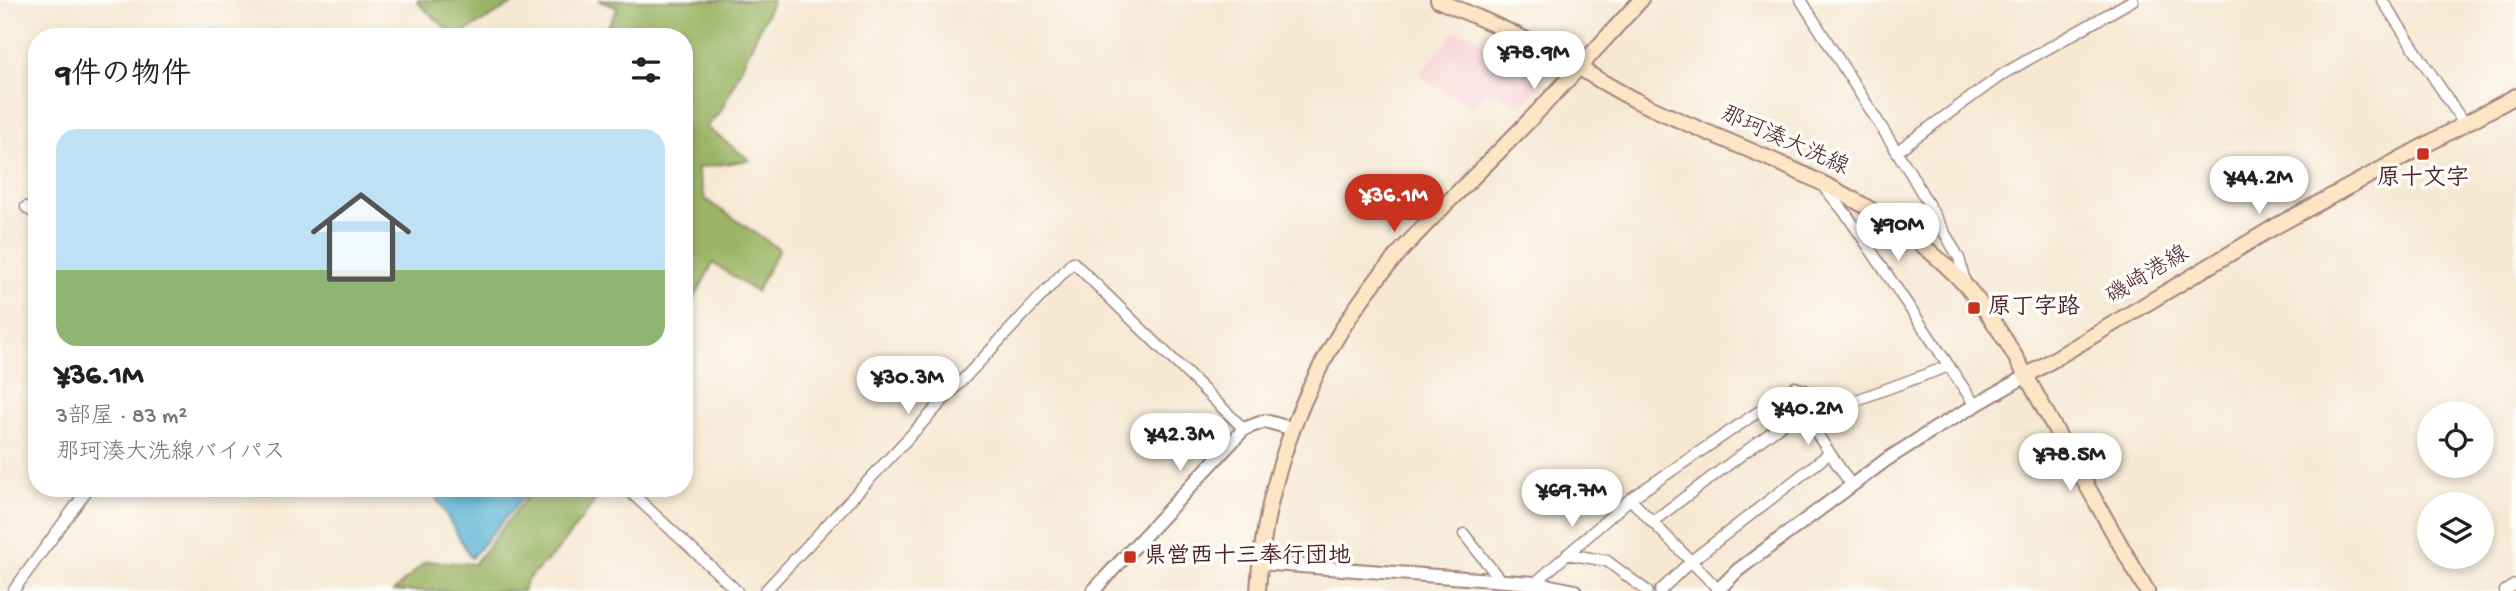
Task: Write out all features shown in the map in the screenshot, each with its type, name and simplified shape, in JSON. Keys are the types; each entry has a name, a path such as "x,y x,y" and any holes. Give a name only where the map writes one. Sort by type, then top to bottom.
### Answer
{"main road":[{"name":"那珂湊大洗線","path":"1438,0 1553,53 1637,101 1819,182 1875,210 1936,256 1966,287 1993,321 2147,591"},
{"path":"1258,591 1263,538 1274,487 1293,429 1335,342 1378,278 1641,0"},
{"name":"磯崎港線","path":"2026,376 2276,226 2516,96"}],"street":[{"path":"1801,0 1897,151 1959,258 1966,287"},
{"path":"1897,151 2003,74 2133,0"},
{"path":"2382,0 2465,125"},
{"path":"1819,182 1847,215 1975,405"},
{"path":"765,591 1073,262 1244,429"},
{"path":"1535,583 1630,499 1795,387 1839,402 1851,402 1949,366"},
{"path":"1630,499 1718,590 1738,570 1896,454 2026,376"},
{"path":"1788,391 1852,485"},
{"path":"1653,522 1801,411"},
{"path":"1093,591 1244,429 1265,421 1293,429"},
{"path":"1660,591 1691,561 1830,453"},
{"path":"13,591 82,497"},
{"path":"636,497 737,591"},
{"path":"1464,534 1502,580"},
{"path":"1567,554 1607,561 1647,591"},
{"path":"1260,563 1502,580 1574,591"},
{"path":"2505,591 2516,584"}],"shaded area":[{"path":"1457,29 1534,65 1539,88 1520,106 1488,89 1472,107 1418,75"}],"green space":[{"path":"519,0 471,28 446,28 417,2"},
{"path":"598,0 773,0 721,111 706,127 750,160 697,168 705,199 779,249 756,292 713,263 693,300 693,28 606,28 618,8"},
{"path":"527,497 598,497 557,551 527,580 523,591 394,591 426,561 474,564"}],"water":[{"path":"436,497 523,497 471,558"}],"place":[{"name":"原十文字","path":"2423,154"},
{"name":"原丁字路","path":"1974,308"},
{"name":"県営西十三奉行団地","path":"1130,557"}]}
